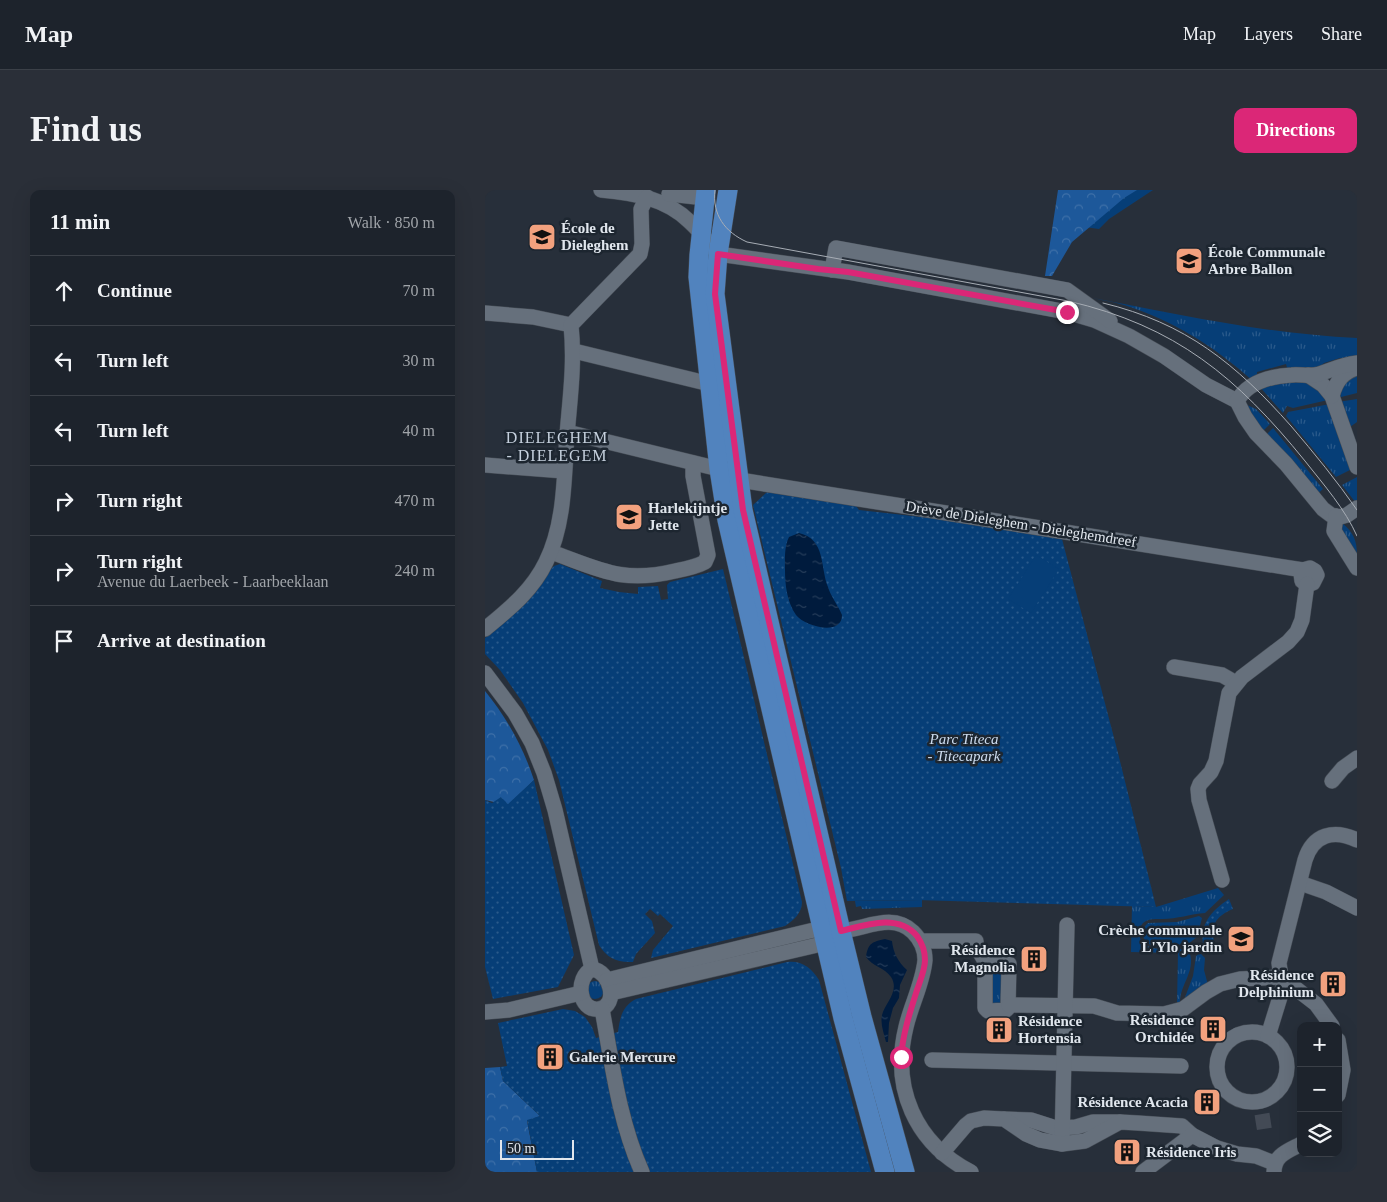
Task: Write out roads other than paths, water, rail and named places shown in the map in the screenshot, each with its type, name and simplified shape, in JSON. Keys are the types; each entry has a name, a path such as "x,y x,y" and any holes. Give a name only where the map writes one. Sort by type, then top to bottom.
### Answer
{"main road":[{"path":"729,190 718,254 715,294 747,530 830,935 843,1018 885,1172"},
{"path":"705,194 698,277 719,469 733,546 830,935 862,1017 905,1172"}],"street":[{"path":"601,190 647,197 705,194"},
{"path":"668,196 718,254 831,270 1067,312 1094,320 1129,336 1164,356 1206,385 1237,401 1249,425 1286,464 1323,508 1350,514"},
{"path":"571,326 640,254 642,244 641,209 647,197"},
{"path":"831,270 836,248 1067,290 1129,336"},
{"path":"485,313 533,317 571,326"},
{"path":"485,629 526,593 541,573 551,552 559,525 574,351 571,326"},
{"path":"574,351 710,384"},
{"path":"1237,401 1243,392 1257,382 1285,376 1319,374 1336,366 1357,362"},
{"path":"1332,396 1335,386 1341,378 1347,372 1357,368"},
{"path":"1308,375 1323,385 1332,396 1357,467"},
{"name":"Drève de Dieleghem - Dieleghemdreef","path":"567,432 719,469 746,481 1305,577 1302,620 1297,632 1288,642 1236,682"},
{"path":"551,552 608,573 629,577 661,575 705,562 707,555 693,476 693,463"},
{"path":"485,465 564,471"},
{"path":"1350,514 1334,531 1357,568"},
{"path":"1174,667 1222,675 1236,682 1227,699 1214,766 1203,779 1199,789 1199,800 1222,880"},
{"path":"485,673 515,713 532,743 544,773 555,810 592,970"},
{"path":"1332,781 1343,768 1357,758"},
{"path":"1329,1022 1316,1004 1283,979 1279,968 1280,958 1307,854 1311,846 1328,835 1343,834 1356,837"},
{"path":"1300,883 1326,892 1357,908"},
{"path":"609,987 814,930 830,935 876,923 894,923 909,928 920,941 924,952 925,964 904,1035 901,1074 906,1097 918,1124 930,1141 942,1153 971,1172"},
{"path":"1062,1144 1067,925"},
{"path":"920,941 976,941 976,946 986,963 985,1009 1005,1011 1009,1005 1009,964 1006,962 986,963"},
{"path":"592,970 601,972 609,987 608,1003 601,1009 596,1009 587,1004 581,993 582,981 588,971 592,970"},
{"path":"1009,1005 1094,1006 1117,1014 1168,1014 1183,1009 1206,992 1221,984 1240,979 1283,979"},
{"path":"1267,1036 1283,979"},
{"path":"485,1012 509,1010 581,993"},
{"path":"601,1009 624,1117 630,1139 643,1172"},
{"path":"1251,1032 1267,1036 1281,1048 1285,1057 1294,1065 1282,1086 1261,1107 1231,1094 1221,1082 1217,1067 1222,1050 1234,1038 1251,1032"},
{"path":"932,1060 1181,1066"},
{"path":"1342,1060 1342,1075"},
{"path":"942,1153 966,1125 971,1121 984,1118 1031,1120 1050,1127 1063,1128 1076,1127 1093,1122 1177,1124 1207,1143 1227,1151 1256,1156 1274,1168 1282,1155 1297,1146"},
{"path":"1004,1119 1026,1134 1040,1140 1062,1144 1085,1141 1120,1122"},
{"path":"1150,1170 1192,1135"}],"water":[{"path":"799,533 808,536 818,547 829,591 842,615 840,622 836,626 830,628 807,623 796,615 790,605 785,582 787,541 789,537"},
{"path":"885,939 892,941 897,957 907,970 900,985 899,998 893,1008 889,1023 888,1042 886,1042 882,1028 882,1015 893,992 893,982 885,971 866,957 871,944"}],"tunnel":[{"path":"1262,1114 1265,1133"}],"tram line":[{"path":"715,190 716,207 722,222 732,233 747,242 1068,301 1106,312 1141,325 1173,340 1229,380 1280,431 1327,488 1357,536"},
{"path":"1103,303 1133,311 1160,322 1184,334 1229,365 1250,383 1291,426 1357,510"}],"place":[{"name":"École de Dieleghem","path":"542,237"},
{"name":"École Communale Arbre Ballon","path":"1189,261"},
{"name":"Harlekijntje Jette","path":"629,517"},
{"name":"Crèche communale L'Ylo jardin","path":"1241,939"},
{"name":"Résidence Magnolia","path":"1034,959"},
{"name":"Résidence Delphinium","path":"1333,984"},
{"name":"Résidence Orchidée","path":"1213,1029"},
{"name":"Résidence Hortensia","path":"999,1030"},
{"name":"Galerie Mercure","path":"550,1057"},
{"name":"Résidence Acacia","path":"1207,1102"},
{"name":"Résidence Iris","path":"1127,1152"}],"district":[{"name":"DIELEGHEM - DIELEGEM","path":"557,446"}],"park label":[{"name":"Parc Titeca - Titecapark","path":"964,748"}]}
